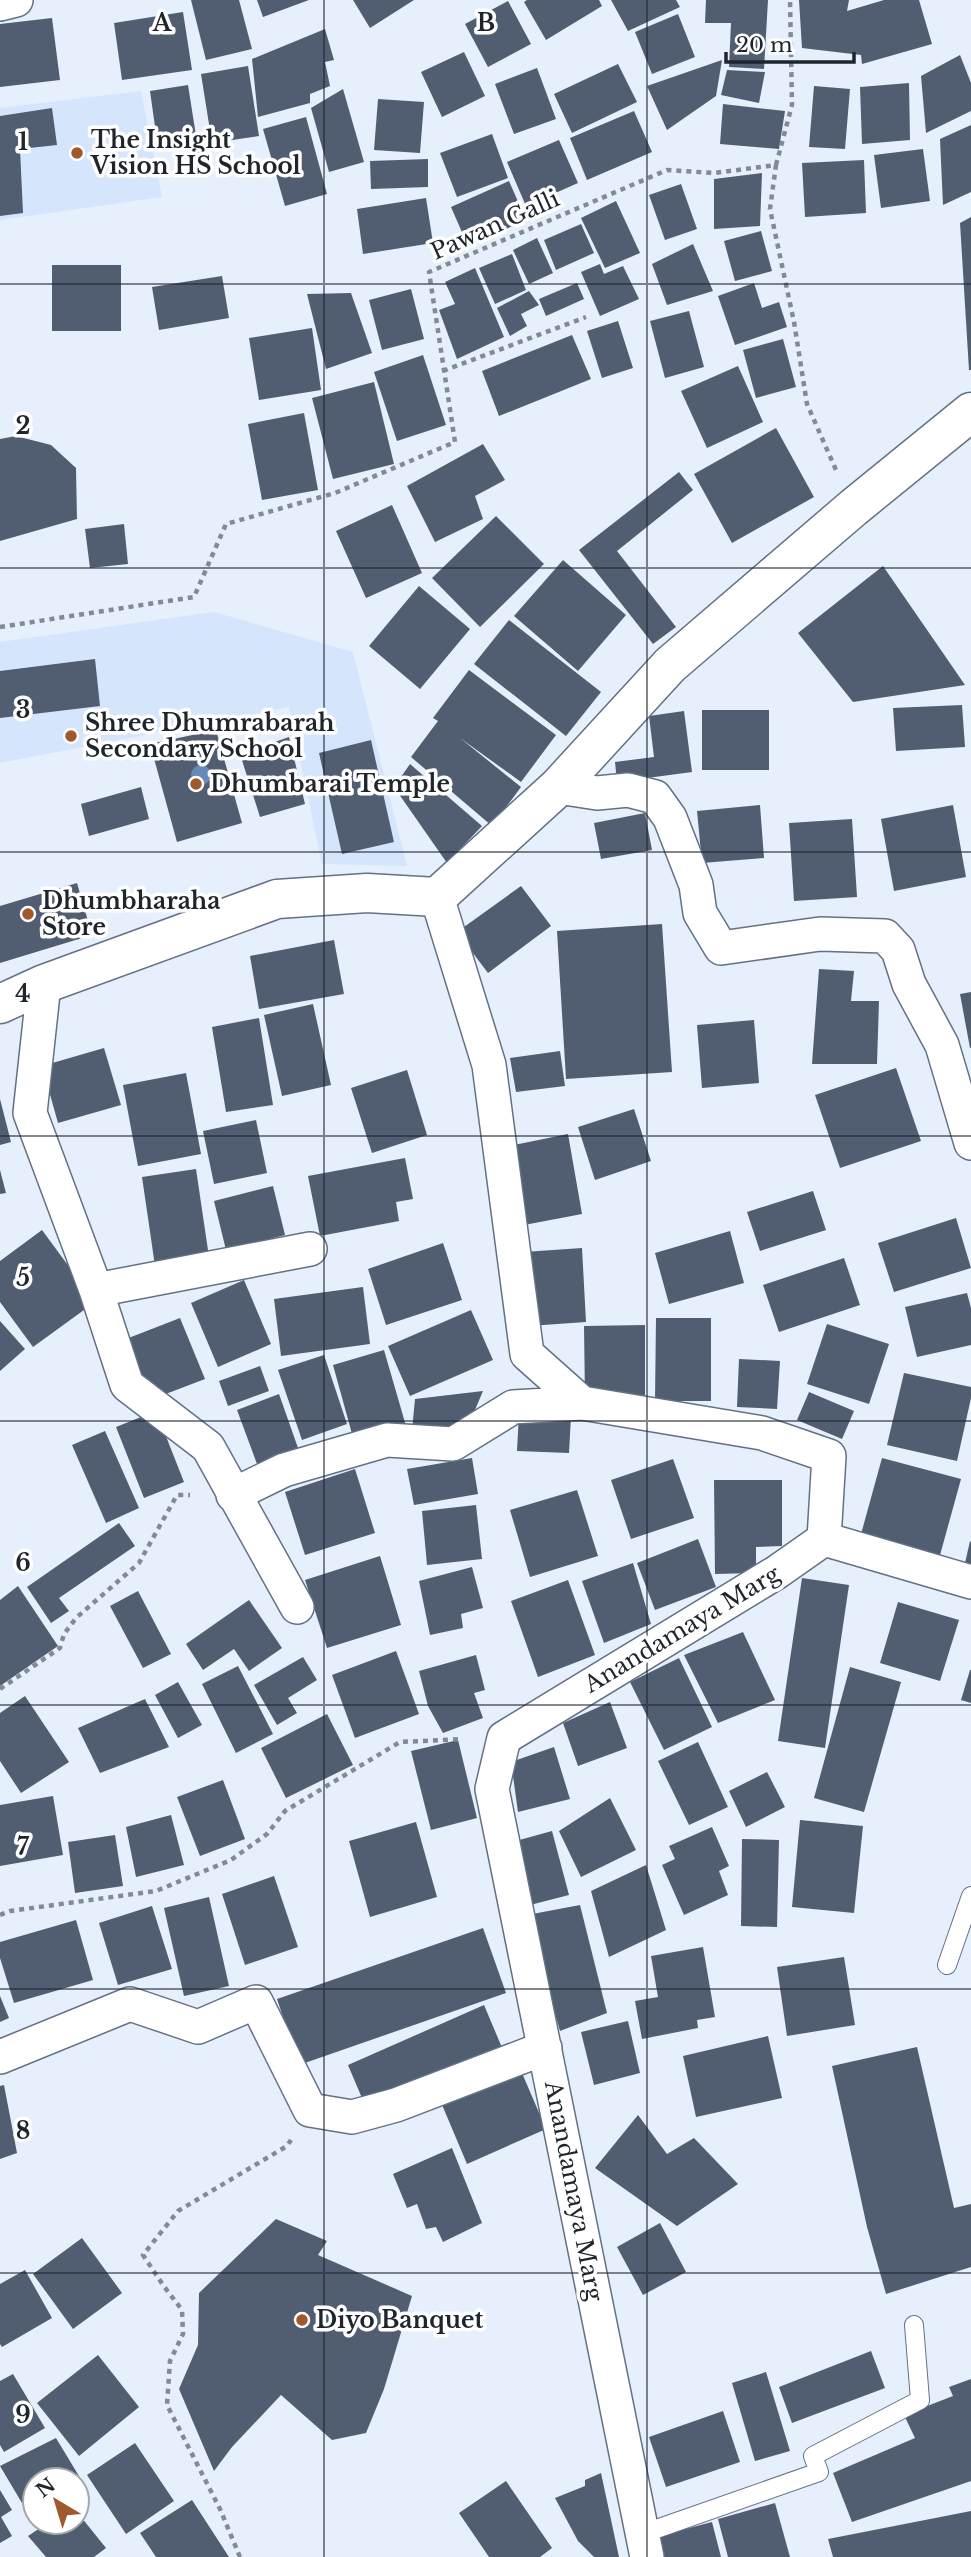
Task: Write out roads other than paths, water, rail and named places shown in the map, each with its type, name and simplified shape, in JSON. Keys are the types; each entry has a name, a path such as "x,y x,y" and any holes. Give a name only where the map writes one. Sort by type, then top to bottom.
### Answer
{"street":[{"path":"0,4 16,0"},
{"path":"0,1004 44,984 277,900 368,892 437,897 558,787 670,665 853,508 971,412"},
{"path":"558,787 597,793 628,790 655,797 670,818 696,885 700,913 721,948 820,934 885,936 898,950 909,984 942,1045 971,1143"},
{"path":"437,897 489,1065 527,1354 582,1403"},
{"path":"44,984 30,1113 96,1290 127,1385 208,1447 297,1608"},
{"path":"96,1290 310,1249"},
{"path":"233,1495 284,1470 387,1440 453,1444 513,1406 582,1403 762,1433 829,1457 824,1539 971,1583"},
{"name":"Anandamaya Marg","path":"645,2546 492,1789 504,1738 777,1572 824,1539"},
{"path":"0,2057 130,2004 198,2027 256,2002 310,2110 352,2117 397,2105 545,2048"}],"lane":[{"path":"947,1965 971,1896"},
{"path":"645,2546 819,2472 813,2456 920,2400 914,2325"}],"place":[{"name":"The Insight Vision HS School","path":"77,153"},
{"name":"Shree Dhumrabarah Secondary School","path":"71,736"},
{"name":"Dhumbarai Temple","path":"196,784"},
{"name":"Dhumbharaha Store","path":"28,914"},
{"name":"Diyo Banquet","path":"302,2320"}]}
